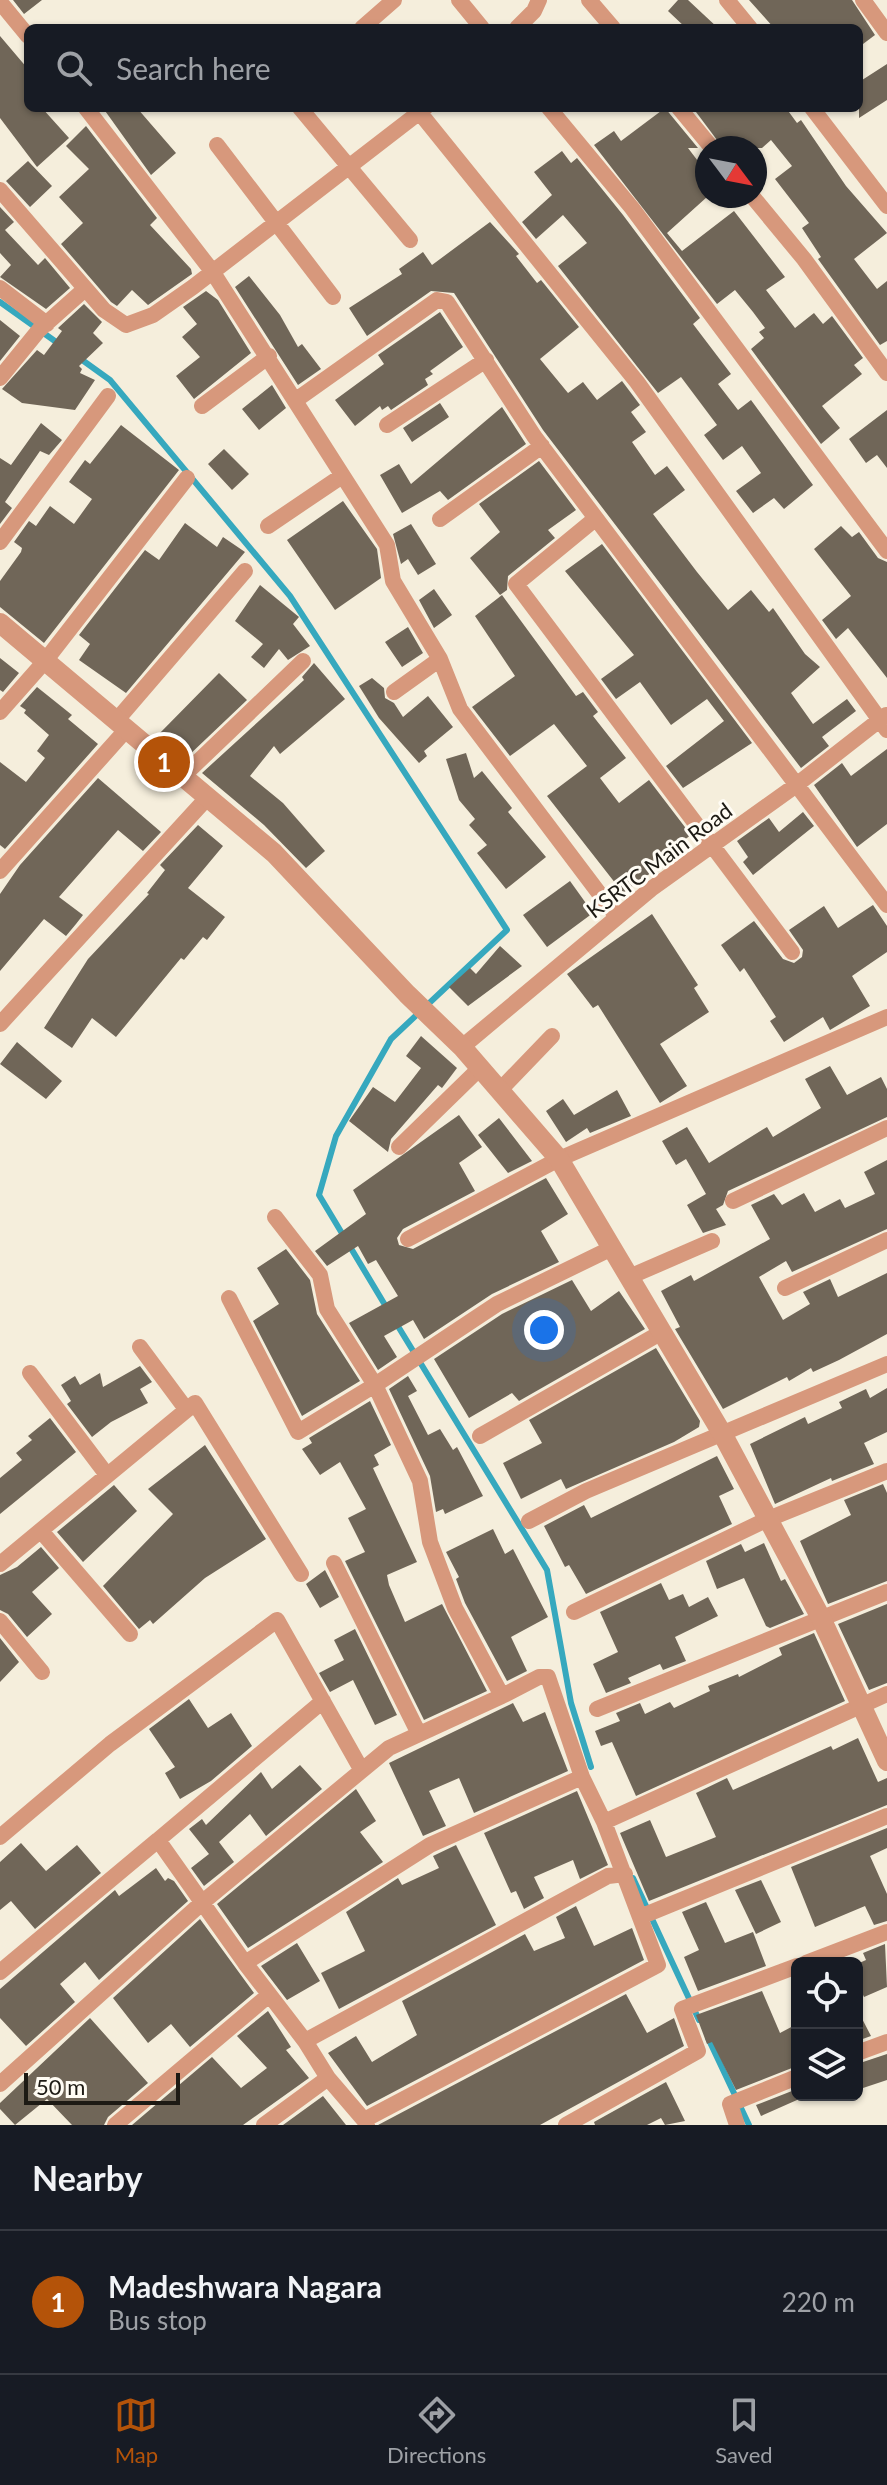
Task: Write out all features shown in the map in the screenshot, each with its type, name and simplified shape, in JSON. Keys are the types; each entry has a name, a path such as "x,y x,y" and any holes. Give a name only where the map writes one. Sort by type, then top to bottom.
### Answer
{"street":[{"path":"367,24 394,0"},
{"path":"459,0 479,24"},
{"path":"521,24 534,11 539,0"},
{"path":"589,0 610,24"},
{"path":"727,0 747,24"},
{"path":"863,0 887,33"},
{"path":"0,2 24,31"},
{"path":"89,112 212,271 387,545 393,581 440,659 460,709 617,917"},
{"path":"303,112 410,240"},
{"path":"0,190 104,310 126,325 153,315 419,112"},
{"path":"424,112 637,382 884,721"},
{"path":"552,112 632,208 887,551"},
{"path":"682,112 702,136"},
{"path":"815,112 887,206"},
{"path":"217,145 333,297"},
{"path":"762,208 804,259 887,373"},
{"path":"0,288 44,326"},
{"path":"0,378 44,326 85,289"},
{"path":"296,400 437,300 447,302 542,446 595,519 887,905"},
{"path":"202,406 269,356"},
{"path":"387,425 486,360"},
{"path":"0,542 108,396"},
{"path":"440,519 542,446"},
{"path":"268,526 342,476"},
{"path":"0,712 45,661 187,478"},
{"path":"595,519 516,584 792,952"},
{"path":"0,871 245,571"},
{"path":"0,623 274,853 407,994 462,1047 559,1159 723,1435 821,1618 887,1761"},
{"path":"394,692 440,659"},
{"path":"182,777 303,661"},
{"name":"KSRTC Main Road","path":"462,1047 617,917 884,721"},
{"path":"0,1024 207,798"},
{"path":"408,1239 559,1159 887,1017"},
{"path":"500,1090 552,1036"},
{"path":"399,1147 479,1069"},
{"path":"733,1201 887,1128"},
{"path":"275,1217 320,1275 327,1309 375,1385 420,1481 430,1542 455,1608 502,1696"},
{"path":"785,1288 887,1240"},
{"path":"629,1277 712,1241"},
{"path":"229,1298 298,1432 497,1304 612,1248"},
{"path":"480,1436 662,1332"},
{"path":"140,1347 186,1409"},
{"path":"529,1521 586,1491 887,1364"},
{"path":"30,1373 107,1475"},
{"path":"0,1564 195,1403 301,1574"},
{"path":"574,1612 766,1520 887,1471"},
{"path":"41,1531 130,1634"},
{"path":"334,1563 419,1734"},
{"path":"597,1709 887,1592"},
{"path":"0,1837 110,1744 277,1620 361,1769"},
{"path":"0,1621 42,1672"},
{"path":"0,2084 204,1901 361,1769 389,1748 539,1677 548,1677 582,1777 604,1822 658,1965 366,2122 328,2078 305,2041 245,1963 204,1901 158,1840"},
{"path":"604,1822 887,1694"},
{"path":"0,1972 323,1701"},
{"path":"245,1963 430,1845 582,1777"},
{"path":"640,1917 887,1816"},
{"path":"305,2041 608,1876 625,1874"},
{"path":"822,1957 887,1932"},
{"path":"566,2125 698,2051 682,2009 791,1968"},
{"path":"115,2125 269,1995"},
{"path":"863,2051 887,2042"},
{"path":"264,2125 328,2078"},
{"path":"737,2125 730,2104 791,2079"}],"building":[{"path":"13,0 42,0 24,14"},
{"path":"678,0 688,0 714,24 682,24 668,11"},
{"path":"749,0 852,0 875,35 863,44 863,24 770,24"},
{"path":"0,36 24,64 24,112 46,112 69,138 37,167 0,118"},
{"path":"887,64 887,100 859,118 859,112 863,112 863,79"},
{"path":"106,112 140,112 176,153 151,175"},
{"path":"660,112 668,112 695,144 695,148 688,148 695,157 695,208 667,233 682,251 734,211 785,277 766,290 795,328 814,313 823,324 832,316 863,358 854,365 862,374 822,406 840,428 821,444 751,349 764,338 759,332 765,328 753,312 735,290 717,304 594,145 614,131 621,141"},
{"path":"696,112 789,112 797,123 801,120 846,186 887,233 854,259 877,289 887,281 887,341 880,345 818,259 821,257 802,228 809,223 775,179 792,166 771,140 767,144 767,136 714,136"},
{"path":"86,126 157,218 150,225 191,269 192,274 148,305 132,290 117,306 111,302 61,244 83,223 59,197 89,169 66,146"},
{"path":"562,151 571,163 577,158 700,318 693,324 731,374 718,384 738,410 751,400 813,485 784,509 774,498 753,513 736,491 761,473 742,446 723,460 704,435 717,425 681,377 658,393 558,266 587,243 563,215 536,239 522,222 552,195 534,172"},
{"path":"28,161 52,186 30,207 6,181"},
{"path":"0,207 14,222 5,230 38,265 45,258 70,288 46,309 0,277 11,265 0,253"},
{"path":"490,222 519,254 516,256 537,283 541,280 579,327 540,359 568,393 583,382 597,400 622,381 640,405 631,412 646,432 632,442 655,475 667,466 685,490 653,514 728,610 751,590 769,612 773,608 805,654 820,667 791,693 813,724 847,699 856,711 822,737 829,746 801,768 543,430 454,293 431,291 367,336 349,308 402,274 399,269 423,252 432,265"},
{"path":"249,276 280,315 298,347 302,344 321,369 298,385 235,287"},
{"path":"206,291 218,300 251,353 194,399 176,376 200,357 182,337 197,324 183,307"},
{"path":"84,304 102,322 93,333 103,343 79,366 82,369 80,373 95,380 75,410 22,403 2,389 37,350 44,355 62,331 58,328"},
{"path":"440,312 463,347 430,371 433,374 425,379 428,385 391,410 388,406 382,410 380,406 355,426 335,400 384,364 378,355"},
{"path":"0,320 20,336 0,361"},
{"path":"272,385 286,408 259,430 242,409"},
{"path":"440,403 449,417 412,442 403,428"},
{"path":"502,407 526,444 448,500 440,491 402,513 380,475 399,464 411,484"},
{"path":"887,410 887,468 877,455 866,463 849,439"},
{"path":"41,423 62,440 49,455 40,451 5,502 12,508 0,524 0,458 11,465"},
{"path":"121,425 179,470 44,643 0,607 0,581 21,552 22,548 14,542 29,521 36,526 50,506 74,524 92,499 69,482 85,460 90,464"},
{"path":"224,449 249,474 232,490 208,464"},
{"path":"539,461 576,510 548,530 555,538 508,576 507,590 500,595 470,558 500,532 479,504"},
{"path":"343,501 377,549 381,578 335,610 287,540"},
{"path":"185,523 217,547 223,537 245,552 126,693 79,660 90,644 79,635 145,550 159,560"},
{"path":"411,524 436,564 418,575 408,559 401,564 393,534"},
{"path":"841,526 852,537 859,532 878,558 887,562 887,678 848,628 836,639 822,620 851,596 814,549"},
{"path":"602,544 752,743 683,788 666,766 724,721 707,699 671,725 640,682 616,699 601,679 634,655 565,571"},
{"path":"260,585 299,617 293,624 310,646 288,660 279,649 264,668 251,657 263,644 235,621"},
{"path":"434,589 452,615 434,628 419,600"},
{"path":"502,595 576,696 583,692 598,712 593,716 626,758 600,778 619,803 649,780 691,835 662,856 666,862 623,893 547,796 587,766 554,724 510,756 472,707 515,676 475,616"},
{"path":"408,627 423,653 402,667 385,642"},
{"path":"0,658 19,673 3,692 0,690"},
{"path":"314,663 345,699 280,754 274,746 250,776 283,803 325,851 306,868 264,825 202,773 304,680 302,677"},
{"path":"219,673 247,700 186,758 158,735"},
{"path":"372,678 384,688 385,698 394,703 403,717 428,696 453,727 424,751 427,756 419,763 379,718 359,686"},
{"path":"37,687 72,715 68,719 98,744 5,849 0,845 0,762 26,782 45,758 37,751 49,735 20,706"},
{"path":"887,749 887,824 857,847 814,785 842,763 851,776"},
{"path":"466,753 474,778 482,771 512,808 508,812 546,857 506,889 477,853 487,845 469,825 475,819 459,800 446,759"},
{"path":"98,778 161,832 143,851 118,830 59,897 83,915 66,936 44,919 0,971 0,894 20,865"},
{"path":"803,812 814,826 753,875 743,862 748,857 737,841 769,818 779,832"},
{"path":"198,825 223,846 188,888 225,917 207,940 203,937 184,960 181,958 116,1037 92,1018 72,1048 44,1028 88,959 149,894 165,870 160,865"},
{"path":"570,881 593,913 547,947 523,915"},
{"path":"873,905 887,926 887,952 852,976 870,1006 830,1030 823,1017 784,1042 770,1021 776,1017 744,968 740,972 721,945 754,921 783,959 794,963 802,957 803,950 789,930 824,906 838,928"},
{"path":"652,914 698,985 694,988 709,1012 660,1044 687,1086 660,1103 598,1005 593,1008 567,974"},
{"path":"500,946 522,966 468,1006 449,987 470,968 476,974"},
{"path":"421,1036 457,1068 442,1088 438,1085 391,1139 388,1152 349,1121 373,1087 395,1102 421,1068 406,1056"},
{"path":"17,1042 62,1081 46,1099 0,1064"},
{"path":"830,1066 847,1095 881,1077 887,1089 887,1117 728,1191 723,1205 716,1209 726,1225 703,1233 687,1205 706,1194 686,1159 676,1165 662,1141 687,1127 709,1163 767,1127 773,1137 821,1108 805,1079"},
{"path":"617,1090 631,1116 590,1133 587,1128 566,1142 546,1111 563,1099 574,1115"},
{"path":"459,1115 482,1147 459,1163 475,1191 403,1229 397,1238 399,1245 413,1249 546,1178 568,1214 541,1231 559,1262 492,1294 424,1339 413,1320 384,1336 397,1357 378,1370 349,1323 398,1296 376,1260 368,1264 358,1246 327,1266 315,1251 366,1214 353,1190"},
{"path":"499,1118 532,1161 508,1173 478,1135"},
{"path":"887,1160 887,1229 792,1272 786,1261 759,1277 783,1320 810,1304 803,1292 830,1279 838,1297 887,1273 887,1334 813,1372 811,1368 789,1381 787,1377 723,1409 675,1329 680,1327 661,1291 691,1275 694,1281 770,1239 751,1205 774,1194 782,1205 804,1193 815,1212 840,1199 845,1208 875,1194 864,1172"},
{"path":"286,1249 310,1280 317,1314 360,1381 302,1416 253,1321 279,1304 257,1268"},
{"path":"572,1280 591,1311 619,1291 645,1329 519,1401 512,1393 469,1418 434,1359 502,1314"},
{"path":"656,1348 700,1421 699,1427 674,1442 566,1489 561,1479 521,1499 503,1463 542,1443 529,1420"},
{"path":"140,1366 152,1382 140,1389 148,1403 111,1422 92,1437 67,1404 71,1401 61,1385 75,1376 80,1385 100,1373 103,1387"},
{"path":"408,1376 417,1391 408,1396 428,1435 440,1429 453,1450 457,1447 483,1496 445,1514 443,1509 436,1512 430,1476 389,1389"},
{"path":"887,1388 887,1432 864,1443 874,1464 832,1481 831,1478 775,1504 750,1444 805,1417 808,1424 842,1408 839,1402 866,1389 870,1398"},
{"path":"370,1401 391,1445 374,1455 379,1465 373,1468 417,1562 387,1575 389,1585 405,1622 442,1604 487,1691 424,1720 345,1561 365,1552 348,1518 366,1509 340,1462 320,1475 302,1449 312,1443 309,1438"},
{"path":"50,1418 76,1452 0,1514 0,1478 22,1460 16,1453 32,1440 28,1436"},
{"path":"205,1445 266,1539 205,1578 153,1624 150,1620 139,1629 103,1586 173,1514 148,1489"},
{"path":"717,1456 734,1489 719,1496 732,1524 586,1594 569,1565 565,1567 544,1526 584,1505 591,1518"},
{"path":"883,1484 887,1493 887,1581 828,1604 800,1541 851,1515 844,1500"},
{"path":"114,1485 137,1511 83,1562 57,1532"},
{"path":"493,1529 505,1554 513,1549 548,1617 511,1637 527,1671 507,1681 465,1603 456,1579 459,1577 446,1552"},
{"path":"764,1543 781,1581 785,1579 804,1614 770,1628 766,1626 744,1578 717,1589 706,1561 741,1544 745,1552"},
{"path":"41,1547 59,1568 32,1592 52,1614 27,1637 8,1614 0,1610 0,1575 17,1567"},
{"path":"325,1570 339,1597 320,1608 306,1584"},
{"path":"661,1583 669,1600 683,1594 689,1607 708,1597 718,1616 675,1637 686,1661 663,1670 660,1664 628,1678 631,1683 606,1693 593,1664 618,1652 600,1612"},
{"path":"887,1604 887,1683 869,1690 838,1624"},
{"path":"355,1629 397,1715 375,1725 353,1680 330,1692 319,1673 344,1660 334,1640"},
{"path":"814,1633 845,1701 636,1796 612,1742 601,1746 595,1731 620,1721 616,1713 640,1703 645,1714 670,1702 674,1708 710,1691 708,1686 738,1674 739,1677 782,1655 779,1648"},
{"path":"0,1638 19,1662 0,1682"},
{"path":"189,1699 208,1728 231,1713 252,1746 211,1781 180,1799 165,1773 175,1767 149,1729"},
{"path":"513,1703 523,1722 545,1712 568,1771 474,1813 459,1778 429,1791 446,1826 423,1836 389,1763"},
{"path":"858,1738 878,1782 887,1778 887,1805 649,1901 620,1833 650,1820 666,1857 716,1837 696,1793 727,1778 733,1790 831,1746 833,1750"},
{"path":"300,1765 322,1789 266,1836 250,1814 219,1842 234,1862 204,1886 191,1868 209,1854 189,1829 202,1819 206,1825 261,1772 272,1789"},
{"path":"356,1789 376,1821 360,1832 383,1862 248,1948 217,1904"},
{"path":"577,1791 608,1865 580,1879 573,1860 534,1877 544,1898 524,1909 516,1891 511,1893 484,1833"},
{"path":"887,1828 887,1848 870,1856 887,1894 887,1921 874,1925 865,1906 815,1927 791,1867"},
{"path":"21,1843 46,1871 77,1845 101,1873 35,1929 11,1901 0,1910 0,1862"},
{"path":"456,1845 496,1925 339,2009 321,1973 365,1951 346,1912 398,1878 402,1885 439,1868 433,1856"},
{"path":"156,1868 165,1881 168,1878 174,1881 188,1901 99,1980 85,1962 60,1984 75,2002 26,2046 0,2018 0,1989 115,1890 119,1896"},
{"path":"761,1880 781,1922 756,1934 735,1890"},
{"path":"706,1902 725,1943 753,1932 766,1966 698,1991 684,1957 699,1950 682,1912"},
{"path":"576,1906 594,1946 632,1928 644,1960 367,2106 328,2053 356,2036 372,2062 417,2035 402,2001 525,1934 534,1951 565,1938 556,1917"},
{"path":"200,1919 254,1993 190,2047 171,2024 148,2043 113,1998"},
{"path":"297,1943 320,1981 287,2000 261,1966"},
{"path":"885,1944 887,1987 864,1997 863,1961 866,1960 863,1953"},
{"path":"762,1991 780,2033 791,2027 791,2068 736,2090 712,2042 707,2044 696,2015"},
{"path":"626,1994 647,2033 674,2018 684,2046 540,2125 378,2125"},
{"path":"268,2011 291,2047 286,2050 309,2078 243,2125 132,2125 212,2057 241,2088 267,2068 237,2036"},
{"path":"90,2018 148,2083 108,2117 104,2125 72,2125 47,2099 15,2125 0,2109 0,2103"},
{"path":"863,2021 871,2036 863,2039"},
{"path":"887,2054 887,2080 863,2088 863,2062"},
{"path":"666,2082 685,2121 665,2125 661,2118 647,2125 595,2125 594,2122"},
{"path":"791,2091 791,2101 795,2101 761,2116 756,2105"},
{"path":"323,2096 346,2125 283,2125"}],"waterway":[{"path":"0,302 59,344"},
{"path":"78,357 110,380 290,596 507,930 391,1039 336,1136 319,1195 388,1310"},
{"path":"396,1323 547,1570 571,1703 591,1767"},
{"path":"633,1878 699,2020"},
{"path":"708,2038 749,2125"}],"place":[{"name":"Madeshwara Nagara","path":"164,762"}]}
